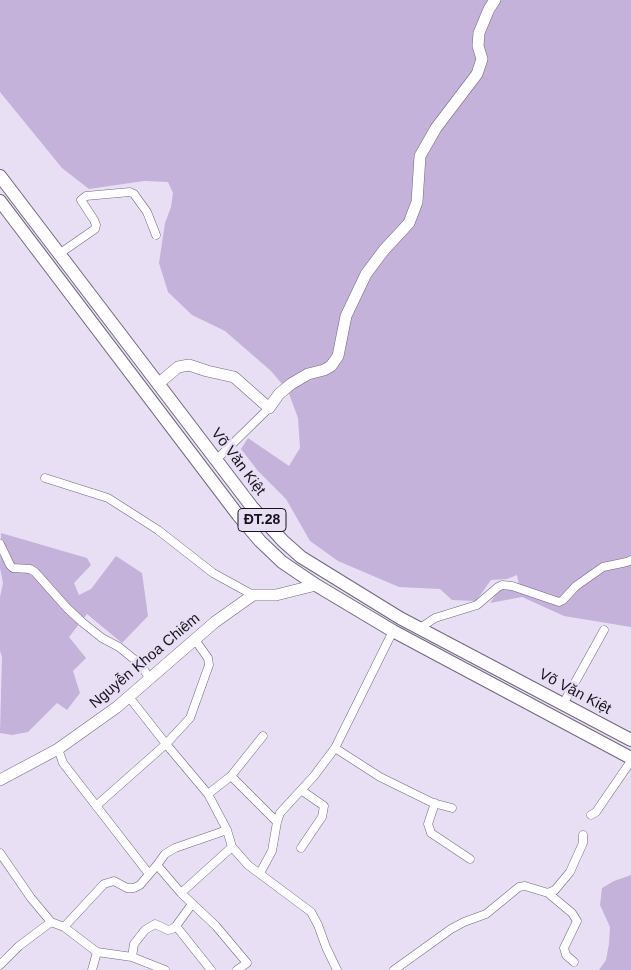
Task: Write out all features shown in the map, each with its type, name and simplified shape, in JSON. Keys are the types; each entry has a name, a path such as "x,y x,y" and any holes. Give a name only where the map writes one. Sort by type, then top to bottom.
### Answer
{"main road":[{"name":"Võ Văn Kiệt","path":"0,176 266,524 301,557 420,628 631,740"},
{"name":"ĐT.28","path":"0,201 238,515 260,541 282,562 316,585 393,631 631,760"},
{"path":"146,393 158,384"},
{"path":"316,585 324,572"},
{"path":"596,740 604,725"}],"street":[{"path":"216,460 269,408 279,394 290,384 308,374 331,366 338,356 346,316 366,274 384,250 409,223 417,202 420,156 436,128 477,74 482,59 478,46 479,33 495,0"},
{"path":"59,254 95,229 94,220 81,200 86,196 130,192 134,194 147,212 156,235"},
{"path":"158,384 178,367 189,365 234,377 269,408"},
{"path":"44,478 108,498 158,530 213,573 253,595 276,595 316,585"},
{"path":"0,544 10,566 13,568 30,569 35,572 67,608 102,638 135,660 150,680"},
{"path":"420,628 435,618 477,604 498,587 502,586 512,586 559,602 576,586 604,567 631,560"},
{"name":"Nguyễn Khoa Chiêm","path":"0,780 58,749 129,697 215,622 253,595"},
{"path":"563,704 604,630"},
{"path":"260,874 272,851 280,813 334,748 393,631"},
{"path":"96,806 166,744 187,723 193,714 209,665 208,658 195,640"},
{"path":"129,697 208,794 227,830 232,847 248,865 311,912 337,970"},
{"path":"208,794 231,776 263,736"},
{"path":"334,748 371,773 435,803 452,808"},
{"path":"58,749 63,763 149,874"},
{"path":"591,814 596,812 631,760"},
{"path":"231,776 277,822"},
{"path":"301,790 324,806 322,817 301,848"},
{"path":"435,803 428,824 431,833 470,859"},
{"path":"64,926 104,884 114,882 127,888 134,888 140,885 165,854 175,848 227,830"},
{"path":"548,893 555,890 570,872 583,843 583,836"},
{"path":"181,893 232,847"},
{"path":"0,852 31,898 51,922 64,926 97,952 132,958 165,970"},
{"path":"157,865 181,893 216,926 247,963 237,970"},
{"path":"394,970 451,929 486,914 519,887 525,886 548,893 572,913 577,920 564,948 566,955 574,962"},
{"path":"132,958 134,944 152,925 156,924 168,930 176,926 192,904"},
{"path":"0,965 19,946 51,922"},
{"path":"176,926 212,970"},
{"path":"94,969 97,952"}],"shaded area":[{"path":"0,0 631,0 631,627 564,616 522,597 490,603 496,594 508,585 519,585 517,575 507,579 491,580 476,601 452,600 440,589 399,587 338,561 310,541 286,499 258,471 241,449 248,438 289,466 300,448 298,418 288,391 271,371 225,331 192,315 168,292 159,263 165,223 171,207 173,193 168,182 144,181 89,189 62,168 0,92"},
{"path":"1,533 87,558 91,565 74,583 79,595 91,589 116,556 142,573 148,616 122,643 87,614 69,637 86,658 73,671 80,693 67,710 57,703 28,732 12,735 0,733 2,657 0,651 0,597 3,583 0,568"},
{"path":"631,875 631,970 599,970 606,960 610,927 600,905 602,888"}]}
